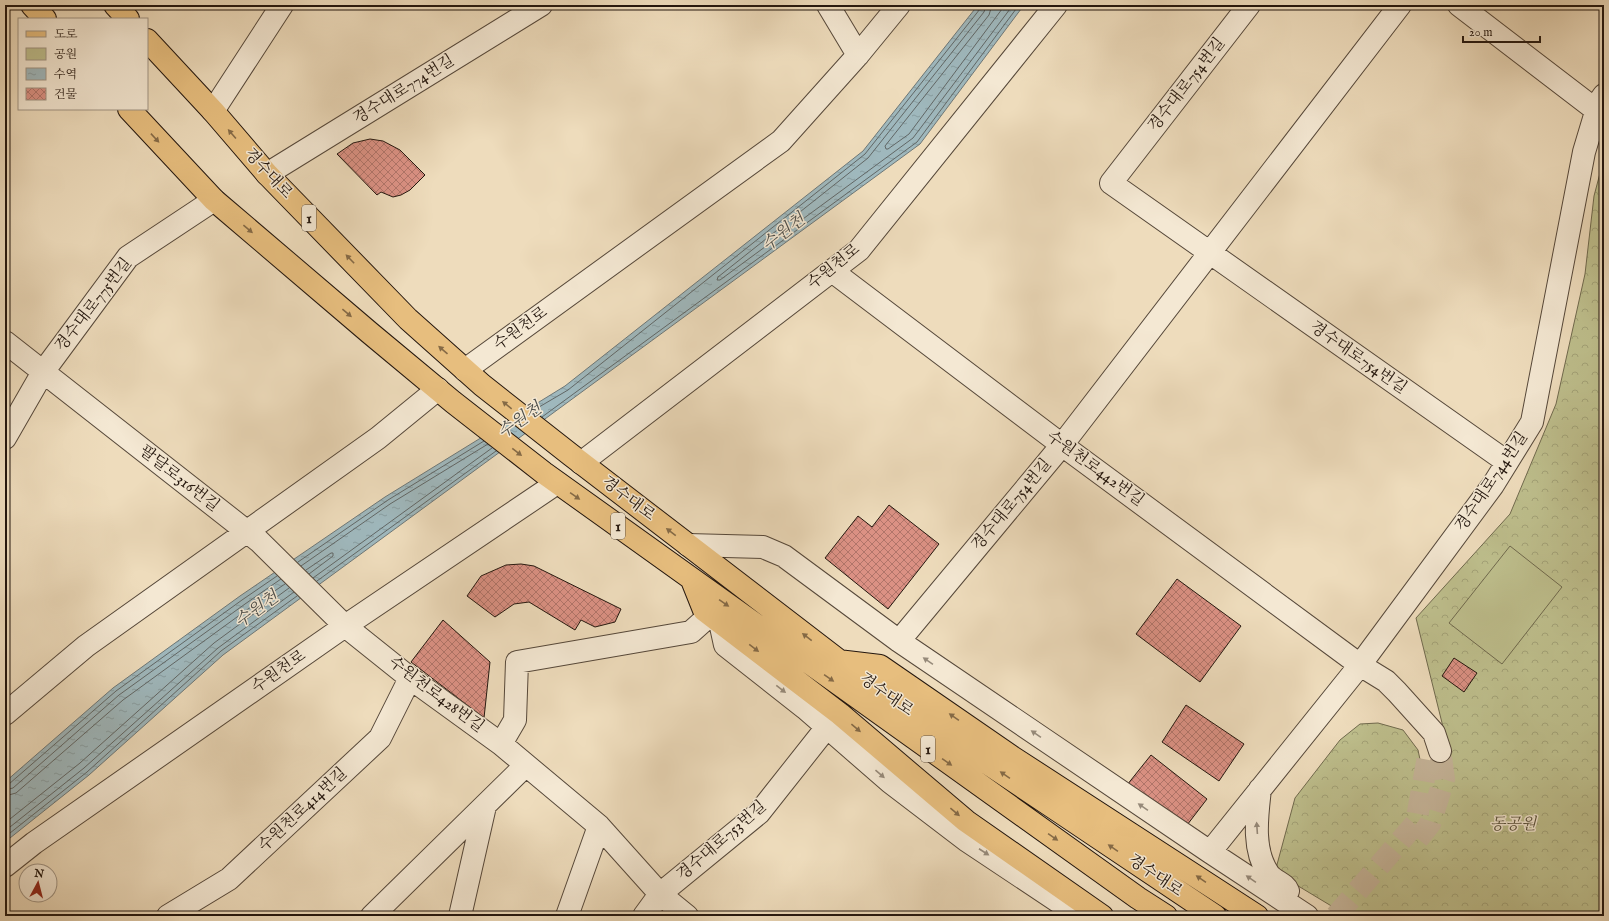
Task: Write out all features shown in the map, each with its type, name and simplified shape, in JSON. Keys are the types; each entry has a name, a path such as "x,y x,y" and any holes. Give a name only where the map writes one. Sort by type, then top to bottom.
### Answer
{"main road":[{"path":"32,5 44,18"},
{"path":"115,5 127,18"},
{"name":"경수대로","path":"148,41 267,174 408,319 482,385 868,683 1215,916"},
{"name":"1","path":"130,110 214,200 446,395 550,478"},
{"name":"경수대로","path":"550,478 1132,894 1166,916"},
{"path":"692,580 704,610 840,714 966,821 1102,916"},
{"path":"838,661 880,666 1012,757 1257,916"}],"street":[{"path":"213,112 282,5"},
{"name":"경수대로774번길","path":"267,174 542,5"},
{"path":"828,5 858,55"},
{"name":"수원천로","path":"465,370 781,141 858,55 899,5"},
{"name":"수원천로","path":"576,459 859,250 1056,5"},
{"name":"경수대로754번길","path":"1249,5 1111,183 1507,462"},
{"name":"경수대로754번길","path":"899,641 1062,445 1400,5"},
{"path":"1459,5 1600,102"},
{"name":"경수대로744번길","path":"1210,852 1360,665 1493,485 1532,422 1584,152 1600,102"},
{"name":"경수대로775번길","path":"5,438 43,372 128,257 214,200"},
{"name":"수원천로442번길","path":"832,271 1062,445 1360,665 1386,691 1434,751"},
{"name":"팔달로316번길","path":"5,342 253,537 342,623"},
{"path":"5,714 86,646 253,537 378,438 446,395"},
{"name":"수원천로","path":"5,866 342,623 550,478"},
{"path":"688,545 763,547 784,556 899,641 1210,852 1302,912"},
{"path":"501,744 515,720 516,662 691,632 715,619 725,645 805,708 890,782 966,840 1080,916"},
{"name":"수원천로428번길","path":"342,623 410,678 501,744 599,826 660,894 687,916"},
{"name":"수원천로414번길","path":"168,916 229,879 380,738 410,678"},
{"name":"경수대로753번길","path":"644,916 660,894 759,813 827,727"},
{"path":"372,916 486,806 526,765"},
{"path":"1260,789 1257,822 1260,859 1269,875 1287,888 1302,912"},
{"path":"460,916 486,806"},
{"path":"567,916 599,826"}],"green space":[{"name":"동공원","path":"1604,158 1604,916 1348,916 1275,872 1295,798 1340,740 1360,724 1378,723 1403,730 1418,750 1422,769 1448,761 1446,739 1416,618 1510,514 1556,404 1585,274 1594,196"},
{"path":"1510,546 1562,587 1502,664 1449,623"}],"water":[{"name":"수원천","path":"978,5 1024,5 920,144 223,655 89,775 5,842 5,782 113,688 240,596 385,497 565,386 863,151"}],"building":[{"path":"370,139 383,141 400,150 425,175 410,190 401,195 393,197 381,192 377,195 337,154 353,143"},
{"path":"889,505 939,544 888,609 825,558 858,516 872,527"},
{"path":"521,564 534,566 621,609 615,622 595,627 581,620 575,630 529,602 514,604 495,617 467,596 481,576 506,565"},
{"path":"1177,579 1241,626 1200,682 1136,634"},
{"path":"443,620 490,662 484,718 411,662"},
{"path":"1454,658 1477,673 1464,692 1442,676"},
{"path":"1186,705 1244,744 1219,781 1162,742"},
{"path":"1151,755 1207,799 1184,829 1127,785"}],"tunnel":[{"path":"1336,916 1416,823 1429,751"},
{"path":"1418,839 1430,824 1444,779 1440,751"}]}
